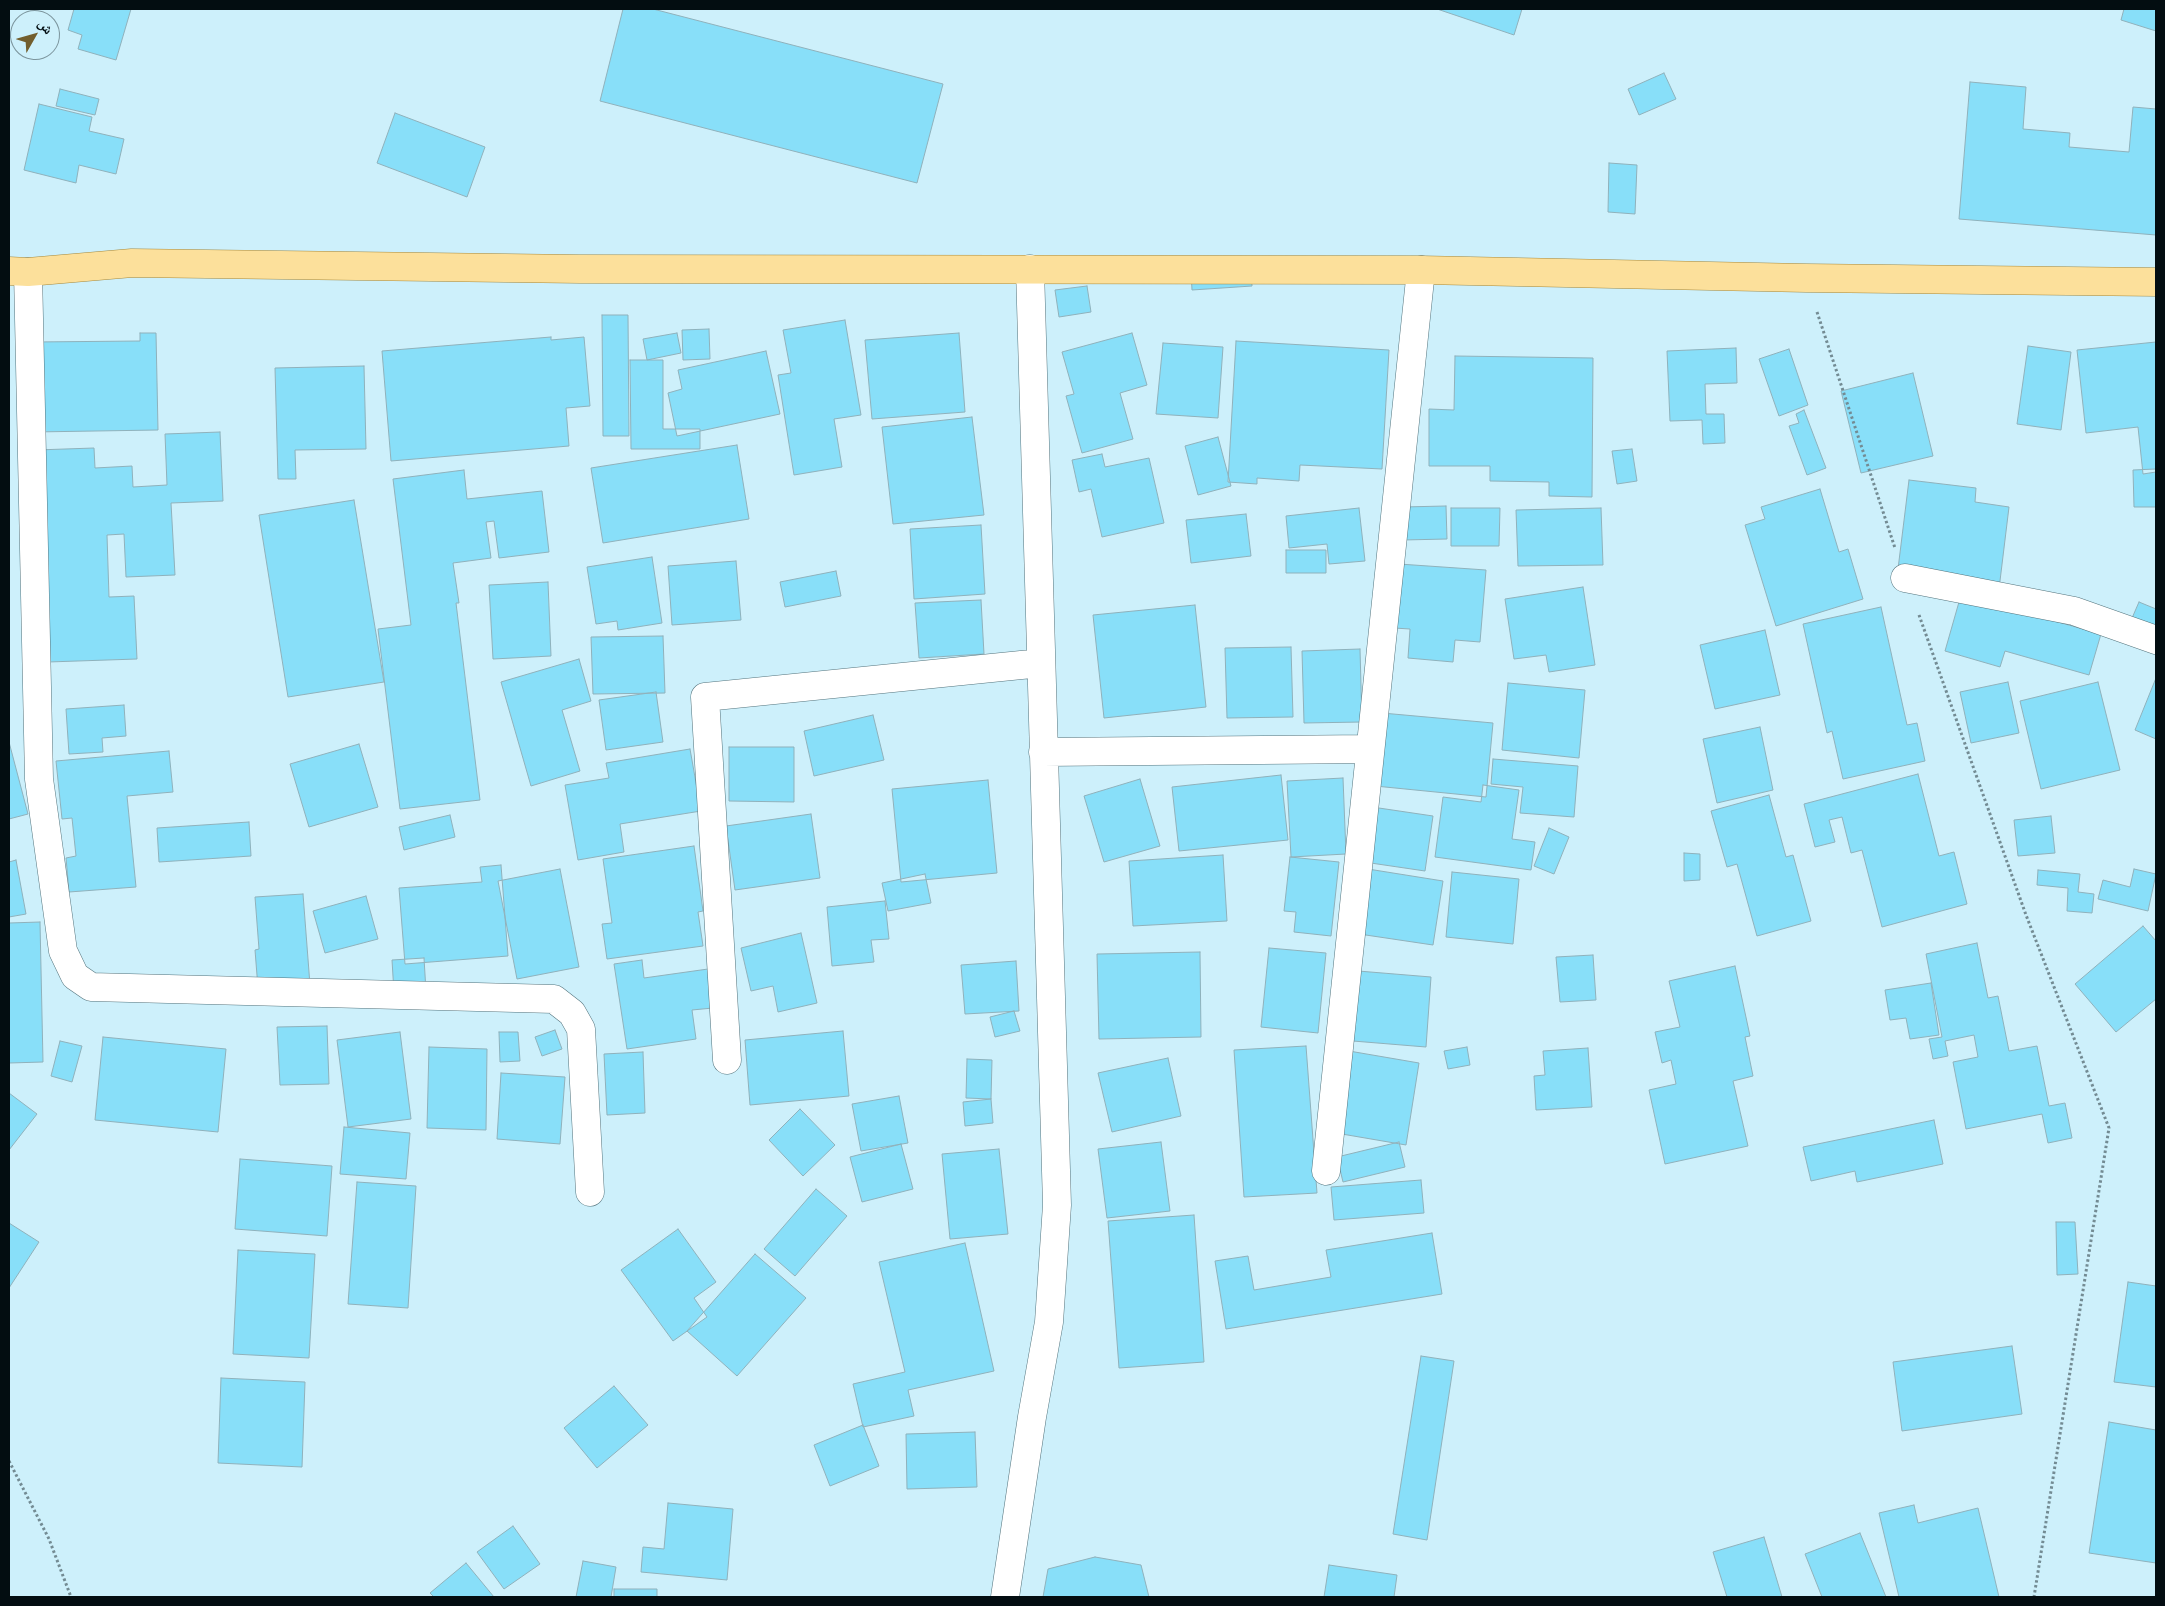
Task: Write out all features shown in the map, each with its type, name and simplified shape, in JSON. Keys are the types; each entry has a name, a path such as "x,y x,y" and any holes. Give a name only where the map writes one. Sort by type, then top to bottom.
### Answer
{"main road":[{"path":"18,271 132,263 580,269 1421,270 1806,278 2156,282"}],"street":[{"path":"1006,1597 1032,1417 1049,1322 1056,1205 1030,269"},
{"path":"1326,1171 1421,270"},
{"path":"18,271 39,779 63,950 75,976 91,987 554,999 572,1013 581,1029 590,1192"},
{"path":"1905,578 2074,611 2156,640"},
{"path":"727,1060 705,697 1041,663"},
{"path":"1043,752 1370,749"}],"path":[{"path":"1806,278 1905,578 2026,916 2109,1128 2034,1597"},
{"path":"9,1461 49,1539 71,1597"}],"building":[{"path":"74,9 131,9 116,60 78,49 82,35 68,30"},
{"path":"623,9 653,9 943,84 917,183 600,101"},
{"path":"1437,9 1522,9 1514,35"},
{"path":"2124,9 2156,9 2156,31 2121,20"},
{"path":"1664,73 1676,99 1639,115 1628,89"},
{"path":"1970,82 2026,87 2023,129 2070,133 2069,147 2129,152 2133,107 2156,109 2156,235 1959,219"},
{"path":"60,89 99,99 95,115 56,106"},
{"path":"39,104 92,117 89,131 124,139 116,174 79,165 76,183 24,170"},
{"path":"395,113 485,147 467,197 377,163"},
{"path":"1609,163 1637,165 1635,214 1608,212"},
{"path":"1251,268 1252,286 1192,290 1191,272"},
{"path":"1087,286 1091,312 1059,317 1055,290"},
{"path":"602,315 628,315 629,436 603,436"},
{"path":"845,320 861,415 834,419 842,467 794,475 778,375 791,373 783,330"},
{"path":"709,329 710,359 683,360 682,330"},
{"path":"140,333 156,333 158,430 33,432 32,342 140,341"},
{"path":"677,333 681,353 647,360 643,339"},
{"path":"959,333 965,412 872,419 865,340"},
{"path":"1132,333 1147,385 1120,393 1133,439 1082,453 1066,396 1074,394 1062,352"},
{"path":"551,337 551,340 584,337 590,406 566,408 569,446 391,461 382,351"},
{"path":"1236,341 1389,350 1382,469 1300,465 1299,481 1257,478 1257,484 1228,482"},
{"path":"2156,342 2156,472 2143,474 2138,427 2086,433 2077,350"},
{"path":"1163,343 1223,347 1218,418 1156,414"},
{"path":"2028,346 2071,352 2061,430 2017,424"},
{"path":"1736,348 1737,383 1705,384 1706,414 1724,414 1725,443 1703,444 1702,420 1670,421 1667,351"},
{"path":"1789,349 1808,405 1779,416 1759,359"},
{"path":"766,351 780,414 677,436 668,393 682,389 678,370"},
{"path":"1455,356 1593,358 1592,497 1549,496 1549,482 1490,481 1490,466 1429,466 1429,409 1454,410"},
{"path":"630,360 663,360 663,429 700,429 700,449 631,449"},
{"path":"364,366 366,449 295,450 296,479 278,479 275,368"},
{"path":"1913,373 1933,456 1861,473 1841,391"},
{"path":"1804,410 1826,468 1807,475 1789,426 1799,423 1796,414"},
{"path":"972,417 984,515 893,524 882,427"},
{"path":"220,432 223,501 171,503 175,575 126,577 124,534 107,535 109,597 134,596 137,659 48,662 36,450 94,448 95,468 132,466 133,487 167,485 165,434"},
{"path":"1218,437 1231,486 1198,495 1185,446"},
{"path":"737,445 749,519 603,543 591,468"},
{"path":"1632,449 1637,481 1617,484 1612,451"},
{"path":"1102,454 1105,467 1149,458 1164,523 1102,537 1091,489 1079,492 1072,460"},
{"path":"2156,469 2156,507 2134,507 2133,470"},
{"path":"464,470 467,499 542,491 549,552 499,558 494,521 486,522 491,558 453,563 459,603 456,603 480,800 400,809 378,629 411,625 393,479"},
{"path":"1909,480 1976,488 1975,502 2009,507 1999,589 1897,577"},
{"path":"1820,489 1839,552 1848,549 1863,599 1776,626 1745,525 1765,519 1761,507"},
{"path":"354,500 384,682 288,697 259,515"},
{"path":"1446,506 1447,539 1403,540 1402,507"},
{"path":"1359,508 1365,561 1329,564 1327,544 1289,548 1286,516"},
{"path":"1451,508 1500,508 1499,546 1451,546"},
{"path":"1601,508 1603,565 1518,566 1516,510"},
{"path":"1246,514 1251,556 1191,563 1186,520"},
{"path":"981,525 985,594 914,599 910,529"},
{"path":"1286,550 1326,550 1326,573 1286,573"},
{"path":"652,557 662,623 618,630 617,621 596,624 587,567"},
{"path":"736,561 741,620 672,625 668,566"},
{"path":"1399,564 1486,570 1480,642 1455,640 1453,662 1408,658 1410,629 1394,628"},
{"path":"836,571 841,596 785,607 780,582"},
{"path":"548,582 551,656 493,659 489,585"},
{"path":"1583,587 1595,665 1549,672 1546,655 1514,659 1505,599"},
{"path":"1961,595 2101,634 2089,675 2005,651 2000,667 1945,651"},
{"path":"981,600 984,654 919,658 915,603"},
{"path":"2139,602 2156,609 2156,627 2129,625"},
{"path":"1195,605 1206,707 1104,718 1093,615"},
{"path":"1881,607 1907,725 1917,723 1925,761 1843,779 1832,731 1827,733 1803,624"},
{"path":"1765,630 1780,695 1715,709 1700,645"},
{"path":"663,636 665,693 593,694 591,637"},
{"path":"1291,647 1293,717 1227,718 1225,648"},
{"path":"1360,649 1362,722 1304,723 1302,651"},
{"path":"579,659 591,701 562,710 580,771 531,786 501,682"},
{"path":"2156,678 2156,739 2135,730"},
{"path":"2008,682 2019,733 1971,743 1960,692"},
{"path":"2098,682 2120,770 2041,789 2020,701"},
{"path":"1508,683 1585,690 1579,758 1502,750"},
{"path":"656,692 663,742 606,750 599,700"},
{"path":"124,705 126,736 102,738 103,752 69,754 66,709"},
{"path":"1382,713 1493,723 1486,797 1375,786"},
{"path":"873,715 884,760 814,776 804,731"},
{"path":"1760,727 1773,790 1717,803 1703,739"},
{"path":"9,742 28,814 9,819"},
{"path":"359,744 378,807 309,827 290,764"},
{"path":"729,747 794,747 794,802 729,801"},
{"path":"690,749 701,811 620,824 624,852 578,860 565,785 609,778 606,763"},
{"path":"169,751 173,792 127,796 136,887 69,892 66,858 76,856 72,818 62,819 56,761"},
{"path":"1493,759 1578,766 1574,817 1520,813 1523,787 1491,784"},
{"path":"1918,774 1939,856 1954,852 1967,904 1882,927 1862,850 1851,853 1842,817 1829,820 1835,842 1815,847 1804,804"},
{"path":"1281,775 1288,840 1179,851 1172,787"},
{"path":"1343,778 1346,854 1291,857 1287,781"},
{"path":"1140,779 1160,846 1104,862 1084,796"},
{"path":"988,780 997,873 901,882 892,789"},
{"path":"1483,785 1519,790 1512,839 1535,842 1531,870 1435,857 1443,797 1481,802"},
{"path":"1769,795 1786,857 1793,855 1811,921 1757,936 1737,864 1727,867 1711,811"},
{"path":"1372,807 1433,816 1425,871 1364,862"},
{"path":"811,814 820,878 735,890 726,826"},
{"path":"450,815 455,837 404,850 399,827"},
{"path":"2051,816 2055,853 2018,856 2014,820"},
{"path":"249,822 251,856 159,862 157,828"},
{"path":"1549,828 1569,837 1554,874 1534,866"},
{"path":"694,846 703,911 698,912 703,946 607,959 602,924 612,923 603,859"},
{"path":"1684,853 1700,854 1700,880 1684,881"},
{"path":"1223,855 1227,921 1133,926 1129,861"},
{"path":"1290,857 1339,862 1331,936 1294,932 1296,912 1284,911"},
{"path":"16,860 26,914 9,917 9,862"},
{"path":"501,865 508,956 405,964 399,888 482,882 480,867"},
{"path":"560,869 579,967 517,979 498,881"},
{"path":"1368,869 1443,881 1433,945 1359,934"},
{"path":"2134,869 2156,874 2148,911 2098,899 2103,880 2130,887"},
{"path":"2038,870 2080,874 2078,892 2094,894 2092,913 2067,911 2068,888 2037,885"},
{"path":"1452,872 1519,879 1513,944 1446,937"},
{"path":"925,874 931,903 888,911 882,883"},
{"path":"303,894 310,985 258,988 255,950 259,949 255,897"},
{"path":"366,896 378,939 325,953 313,911"},
{"path":"885,901 889,939 871,940 874,962 832,966 827,907"},
{"path":"40,922 43,1062 9,1063 9,923"},
{"path":"2143,926 2156,941 2156,999 2116,1032 2075,984"},
{"path":"801,933 817,1003 778,1012 773,986 751,991 741,948"},
{"path":"1977,943 1988,998 1998,996 2009,1051 2037,1046 2049,1106 2065,1103 2072,1138 2048,1143 2042,1114 1966,1129 1953,1062 1978,1057 1974,1035 1945,1041 1948,1056 1933,1059 1929,1039 1942,1037 1926,954"},
{"path":"1269,948 1326,953 1318,1033 1261,1027"},
{"path":"1200,952 1201,1037 1099,1039 1097,954"},
{"path":"1593,955 1596,1000 1560,1002 1556,957"},
{"path":"424,958 426,991 394,993 392,960"},
{"path":"642,960 644,978 708,969 713,1008 692,1010 696,1039 627,1049 614,964"},
{"path":"1016,961 1019,1011 965,1014 961,965"},
{"path":"1735,966 1750,1036 1745,1037 1753,1076 1733,1081 1748,1146 1665,1164 1649,1090 1676,1084 1671,1060 1662,1063 1655,1032 1680,1027 1669,981"},
{"path":"1358,971 1431,977 1426,1047 1353,1041"},
{"path":"1931,983 1939,1035 1910,1039 1906,1018 1890,1020 1885,990"},
{"path":"1014,1011 1020,1031 995,1037 990,1017"},
{"path":"327,1026 329,1084 280,1085 277,1027"},
{"path":"555,1030 562,1049 542,1056 535,1037"},
{"path":"843,1031 849,1096 750,1105 745,1040"},
{"path":"400,1032 411,1119 348,1127 337,1040"},
{"path":"499,1032 518,1032 520,1061 500,1062"},
{"path":"103,1037 226,1049 218,1132 95,1120"},
{"path":"60,1041 82,1046 72,1082 51,1076"},
{"path":"1306,1046 1317,1193 1244,1197 1234,1050"},
{"path":"429,1047 487,1049 486,1130 427,1128"},
{"path":"1467,1047 1470,1065 1448,1069 1444,1051"},
{"path":"1588,1048 1592,1107 1536,1110 1534,1076 1545,1075 1543,1051"},
{"path":"1349,1051 1419,1063 1406,1145 1336,1133"},
{"path":"643,1052 645,1113 607,1115 604,1054"},
{"path":"1168,1058 1181,1116 1112,1132 1098,1073"},
{"path":"967,1059 992,1060 991,1099 966,1098"},
{"path":"501,1073 565,1077 560,1144 497,1139"},
{"path":"9,1093 37,1114 9,1150"},
{"path":"899,1096 908,1143 861,1151 852,1104"},
{"path":"991,1099 993,1123 965,1126 963,1102"},
{"path":"800,1109 835,1145 803,1176 769,1140"},
{"path":"1934,1120 1943,1164 1857,1182 1855,1171 1811,1181 1803,1147"},
{"path":"344,1127 410,1133 406,1179 340,1174"},
{"path":"1161,1142 1170,1211 1107,1218 1098,1149"},
{"path":"1399,1142 1405,1167 1343,1182 1337,1157"},
{"path":"901,1144 913,1189 862,1202 850,1157"},
{"path":"999,1149 1008,1234 950,1239 942,1154"},
{"path":"240,1159 332,1166 327,1236 235,1229"},
{"path":"1421,1180 1424,1213 1334,1220 1331,1187"},
{"path":"357,1182 416,1186 408,1308 348,1304"},
{"path":"816,1189 847,1216 795,1276 764,1249"},
{"path":"1194,1215 1204,1362 1119,1368 1108,1221"},
{"path":"2056,1222 2075,1222 2078,1274 2057,1275"},
{"path":"9,1223 39,1242 9,1288"},
{"path":"678,1229 716,1282 694,1298 707,1317 673,1341 621,1270"},
{"path":"1432,1233 1442,1294 1226,1329 1215,1261 1248,1256 1254,1290 1331,1277 1326,1250"},
{"path":"965,1243 994,1371 908,1390 914,1416 863,1427 853,1384 905,1372 879,1262"},
{"path":"238,1250 315,1254 309,1358 233,1354"},
{"path":"755,1254 806,1298 737,1376 687,1331"},
{"path":"2128,1282 2156,1286 2156,1387 2114,1382"},
{"path":"2012,1346 2022,1414 1902,1431 1893,1362"},
{"path":"1421,1356 1454,1361 1427,1540 1393,1534"},
{"path":"221,1378 305,1382 302,1467 218,1463"},
{"path":"614,1386 648,1425 597,1468 564,1428"},
{"path":"2109,1422 2156,1430 2156,1563 2089,1553"},
{"path":"863,1425 879,1466 830,1486 814,1445"},
{"path":"975,1432 977,1487 907,1489 906,1434"},
{"path":"668,1503 733,1509 727,1580 641,1572 643,1547 664,1549"},
{"path":"1914,1505 1918,1523 1978,1508 1999,1597 1899,1597 1879,1513"},
{"path":"513,1526 540,1564 504,1589 477,1552"},
{"path":"1860,1533 1886,1597 1822,1597 1805,1554"},
{"path":"1764,1537 1782,1597 1727,1597 1713,1552"},
{"path":"1095,1557 1141,1565 1149,1597 1043,1597 1048,1569"},
{"path":"583,1561 616,1567 611,1597 576,1597"},
{"path":"466,1563 494,1597 434,1597 430,1593"},
{"path":"1329,1565 1397,1575 1394,1597 1324,1597"},
{"path":"614,1589 657,1589 657,1597 614,1597"}]}
